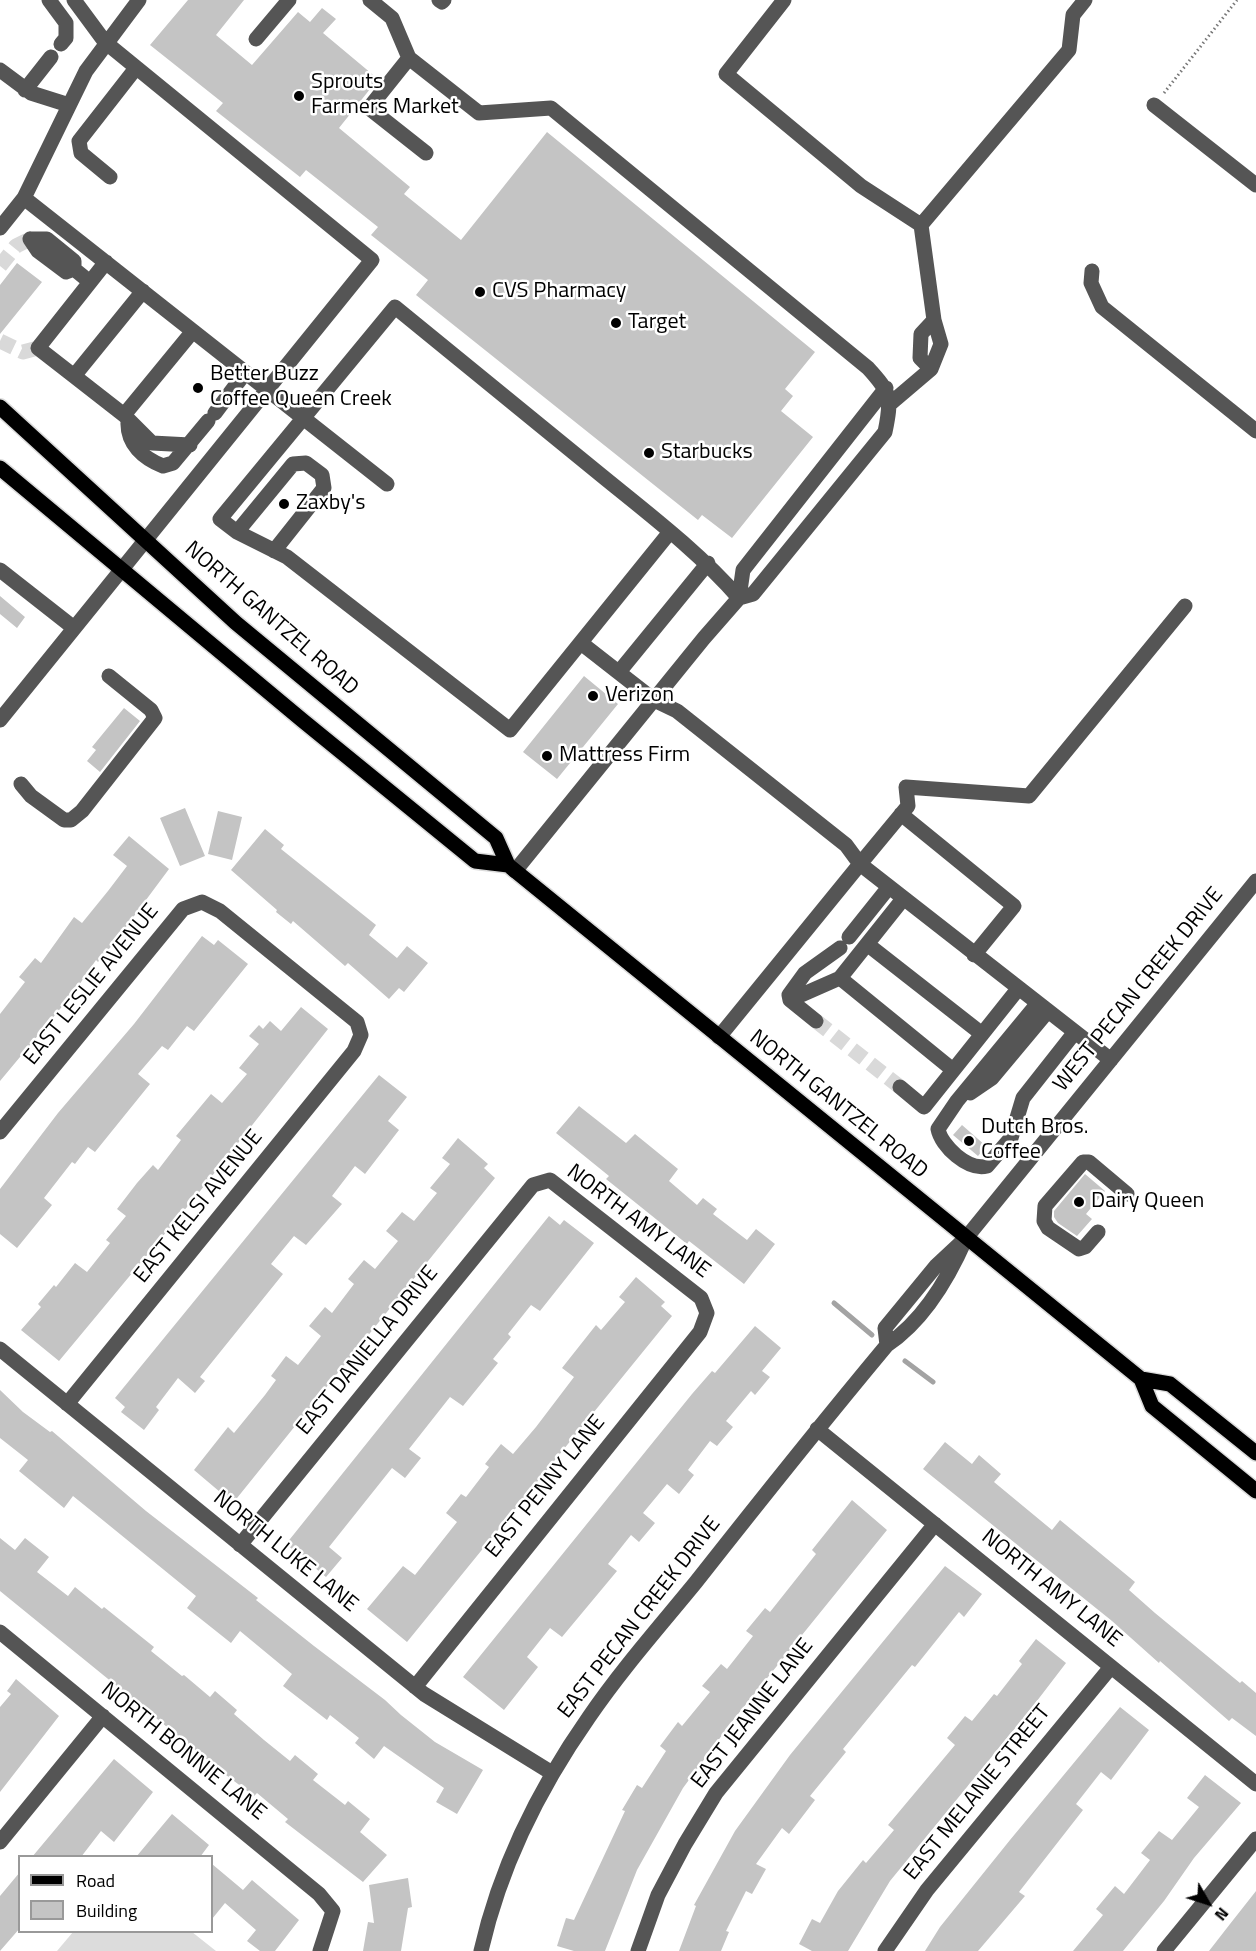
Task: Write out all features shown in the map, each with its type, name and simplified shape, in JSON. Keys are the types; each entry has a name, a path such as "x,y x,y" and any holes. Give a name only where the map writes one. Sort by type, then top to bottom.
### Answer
{"main road":[{"name":"NORTH GANTZEL ROAD","path":"0,407 236,623 496,838 511,868 1141,1379 1152,1406 1256,1491"},
{"path":"0,468 475,861 511,868"},
{"name":"NORTH GANTZEL ROAD","path":"1141,1379 1170,1384 1256,1453"}],"street":[{"path":"49,0 66,23 66,38 61,44"},
{"path":"0,720 372,260 105,42 74,0"},
{"path":"1,224 24,198 86,71 105,42 139,0"},
{"path":"256,39 289,0"},
{"path":"370,0 392,18 410,58 479,113 551,108 868,368 886,388 891,404 885,432 753,594 739,598"},
{"path":"439,0 442,2 444,0"},
{"path":"784,0 726,74 861,186 921,225"},
{"path":"891,404 932,369 920,358 921,334 934,320 921,225 1069,50 1073,15 1085,0"},
{"path":"25,90 51,57"},
{"path":"410,58 369,108 426,153"},
{"path":"110,177 81,153 79,141 136,68"},
{"path":"0,70 25,90 69,105"},
{"path":"1154,105 1256,185"},
{"path":"24,198 387,484"},
{"path":"30,239 47,239 74,261 74,269 90,282"},
{"path":"106,262 38,348 136,425 152,443 190,445 246,373"},
{"path":"1092,271 1091,283 1102,307 1256,431"},
{"path":"74,376 143,291"},
{"path":"670,532 510,730 287,557 237,532 220,519 395,307 708,563 739,598"},
{"path":"126,418 193,331"},
{"path":"511,868 739,598 743,570 886,388"},
{"path":"237,532 293,464 306,463 322,475 324,488 274,552"},
{"path":"619,672 708,563"},
{"path":"0,570 74,628"},
{"path":"719,1037 908,806 906,787 1029,796 1185,606"},
{"path":"581,643 654,700 677,711 846,845 860,864 903,899 1111,1060"},
{"path":"21,784 39,802 64,820 76,816 89,802 155,718 151,710 109,676"},
{"path":"901,814 1014,906 974,955"},
{"name":"WEST PECAN CREEK DRIVE","path":"966,1238 1256,881"},
{"path":"816,1021 790,1000 789,995 805,973 844,942 889,887"},
{"path":"790,1000 840,978 903,899"},
{"name":"EAST KELSI AVENUE","path":"67,1404 354,1051 361,1035 357,1022 220,911 202,902"},
{"name":"EAST LESLIE AVENUE","path":"0,1132 183,909 202,902"},
{"path":"867,944 982,1034"},
{"path":"840,978 953,1070"},
{"path":"900,1088 924,1107 1018,989"},
{"path":"1043,1007 992,1078 957,1101 942,1120 938,1129 939,1136 970,1165 987,1166 1011,1138 1023,1098 1075,1032"},
{"path":"1098,1232 1085,1247 1072,1246 1048,1228 1044,1221 1045,1206 1083,1162 1089,1162 1127,1194"},
{"name":"NORTH AMY LANE","path":"533,1185 550,1180 702,1298 707,1313"},
{"name":"EAST DANIELLA DRIVE","path":"240,1545 533,1185"},
{"name":"EAST PECAN CREEK DRIVE","path":"482,1951 487,1926 515,1848 552,1773 589,1716 817,1429 887,1345 902,1335 951,1273 966,1238"},
{"name":"EAST PENNY LANE","path":"414,1687 700,1332 707,1313"},
{"name":"NORTH LUKE LANE","path":"0,1349 414,1687 552,1773"},
{"name":"NORTH AMY LANE","path":"817,1429 1256,1784"},
{"name":"EAST JEANNE LANE","path":"638,1951 658,1895 716,1793 934,1524"},
{"name":"NORTH BONNIE LANE","path":"0,1632 319,1894 333,1911 320,1951"},
{"name":"EAST MELANIE STREET","path":"885,1951 927,1890 1111,1667"},
{"path":"0,1842 104,1716"},
{"path":"1164,1951 1256,1839"}],"path":[{"path":"1154,105 1237,0"}],"shaded area":[{"path":"72,1933 193,1933 216,1951 57,1951"}],"building":[{"name":"Target","path":"188,0 244,0 216,35 252,65 298,12 310,22 322,8 336,19 323,33 378,79 339,128 410,187 404,194 461,240 547,132 815,352 785,389 793,396 781,411 813,437 732,538 702,515 698,520 416,295 428,280 371,235 378,227 306,170 300,177 216,111 223,103 150,45"},
{"path":"17,263 42,282 0,334 0,285"},
{"path":"0,596 25,617 17,628 0,614"},
{"path":"584,676 618,704 557,779 523,752"},
{"path":"124,708 140,721 100,772 87,761 96,750 92,747"},
{"path":"185,808 205,856 180,866 160,818"},
{"path":"218,811 242,817 232,860 208,854"},
{"path":"265,829 284,845 281,849 376,925 369,935 397,958 407,946 428,963 404,992 399,988 389,999 348,963 345,966 293,921 291,924 276,912 277,910 231,870"},
{"path":"129,836 169,869 114,943 98,962 96,960 75,991 0,1081 0,1014 25,982 19,977 35,958 41,963 74,917 82,923 108,891 127,866 113,855"},
{"path":"202,936 214,945 218,940 248,964 194,1031 187,1026 168,1050 162,1046 138,1074 150,1084 95,1152 88,1147 75,1164 72,1162 44,1198 52,1205 17,1248 0,1234 0,1189 58,1113 134,1024"},
{"path":"301,1007 328,1029 197,1195 59,1361 21,1330 41,1307 38,1304 54,1285 56,1287 75,1263 87,1272 110,1243 106,1240 126,1216 117,1209 137,1183 153,1165 158,1170 181,1140 176,1136 211,1094 222,1103 247,1074 239,1068 259,1044 249,1036 259,1025 263,1029 270,1021 281,1031"},
{"path":"379,1075 407,1097 388,1121 399,1130 365,1174 355,1166 332,1196 342,1204 306,1245 294,1236 271,1264 283,1274 200,1377 205,1381 195,1393 178,1378 156,1407 159,1410 144,1430 121,1412 125,1407 115,1398"},
{"path":"579,1106 626,1143 635,1134 678,1169 669,1181 697,1205 703,1198 717,1209 713,1214 747,1240 756,1229 775,1244 744,1284 689,1241 687,1244 606,1179 609,1176 556,1133"},
{"name":"Dutch Bros. Coffee","path":"962,1125 986,1146 978,1156 953,1135"},
{"path":"458,1138 488,1164 484,1168 495,1178 233,1503 194,1470 228,1427 234,1433 265,1395 276,1380 271,1376 286,1356 298,1365 321,1336 309,1326 325,1307 332,1313 354,1284 348,1279 364,1260 375,1269 398,1241 386,1231 402,1212 414,1221 437,1193 430,1188 450,1164 442,1158"},
{"name":"Dairy Queen","path":"1085,1174 1105,1191 1086,1214 1092,1219 1077,1236 1058,1223 1054,1217 1054,1211"},
{"path":"549,1216 560,1225 564,1220 594,1243 540,1311 531,1305 508,1334 511,1337 493,1359 498,1363 463,1406 450,1397 409,1449 421,1458 405,1478 392,1468 329,1547 342,1558 326,1577 286,1544"},
{"path":"636,1277 665,1302 661,1306 672,1316 407,1642 367,1609 403,1566 415,1575 457,1522 446,1513 461,1494 466,1497 489,1467 485,1464 501,1444 513,1454 536,1427 574,1377 562,1368 596,1325 601,1330 625,1302 619,1297"},
{"path":"755,1326 781,1348 762,1371 770,1377 755,1395 751,1391 726,1421 733,1427 717,1446 710,1441 688,1470 694,1475 679,1494 667,1484 643,1513 655,1523 639,1542 631,1535 608,1564 617,1571 562,1637 550,1628 527,1657 538,1667 504,1710 463,1677 692,1394 712,1371 715,1373"},
{"path":"0,1390 23,1412 50,1432 52,1431 146,1511 258,1598 256,1600 385,1700 435,1742 483,1770 457,1814 436,1802 444,1788 384,1746 374,1759 355,1743 359,1738 330,1715 327,1720 283,1686 292,1674 240,1631 231,1643 187,1608 196,1596 73,1496 64,1508 19,1471 28,1460 0,1438"},
{"path":"945,1442 972,1464 979,1455 1001,1474 994,1482 1052,1530 1060,1520 1135,1582 1129,1590 1155,1613 1240,1683 1242,1681 1256,1693 1256,1736 1232,1718 1229,1721 1112,1621 923,1469"},
{"path":"852,1500 887,1530 734,1719 683,1788 637,1870 605,1951 574,1951 557,1946 566,1918 574,1920 625,1811 622,1810 637,1785 642,1788 666,1751 660,1746 678,1722 682,1726 710,1692 702,1686 721,1664 727,1669 753,1636 746,1631 765,1608 770,1612 816,1554 812,1550"},
{"path":"0,1538 15,1550 25,1538 49,1557 37,1572 68,1596 75,1587 102,1609 104,1607 154,1647 151,1651 182,1676 184,1675 210,1697 215,1691 237,1710 234,1714 290,1761 295,1755 318,1774 313,1780 345,1805 348,1801 370,1819 360,1832 387,1855 363,1882 285,1822 288,1819 257,1793 254,1796 226,1775 0,1591"},
{"path":"945,1566 982,1594 964,1617 959,1612 915,1667 912,1665 843,1749 846,1752 810,1796 815,1800 789,1834 782,1828 756,1864 766,1869 752,1894 746,1891 726,1931 729,1932 721,1951 679,1951 696,1906 694,1905 735,1831 790,1755"},
{"path":"1036,1639 1066,1663 890,1881 848,1951 812,1951 799,1944 812,1919 820,1923 838,1891 863,1860 866,1863 894,1830 888,1825 955,1745 947,1738 965,1716 972,1721 994,1694 997,1696 1022,1664 1019,1661"},
{"path":"16,1679 59,1716 0,1792 0,1707 11,1694 7,1691"},
{"path":"1120,1707 1149,1730 1111,1780 1101,1772 1076,1804 1083,1810 1019,1892 1025,1896 978,1951 925,1951 940,1927"},
{"path":"114,1759 153,1792 114,1842 101,1831 83,1855 34,1855"},
{"path":"1205,1775 1241,1803 1194,1858 1164,1901 1123,1951 1073,1951 1103,1915 1096,1909 1115,1886 1124,1894 1150,1860 1141,1853 1159,1831 1172,1840 1199,1807 1187,1798"},
{"path":"172,1814 209,1845 202,1855 138,1855"},
{"path":"213,1865 243,1890 252,1880 299,1920 275,1951 260,1951 247,1941 256,1930 225,1903 213,1918"},
{"path":"18,1874 18,1930 0,1951 0,1896"},
{"path":"408,1878 412,1907 408,1908 401,1951 363,1951 368,1922 374,1923 369,1885"},
{"path":"1256,1891 1256,1951 1209,1951 1230,1924"}],"waterway":[{"path":"834,1303 872,1335"},
{"path":"905,1361 933,1382"}],"tunnel":[{"path":"0,266 16,246 30,239"},
{"path":"0,341 23,352 38,348"},
{"path":"816,1021 900,1087"}],"place":[{"name":"Sprouts Farmers Market","path":"299,96"},
{"name":"CVS Pharmacy","path":"480,292"},
{"name":"Target","path":"616,323"},
{"name":"Better Buzz Coffee Queen Creek","path":"198,388"},
{"name":"Starbucks","path":"649,453"},
{"name":"Zaxby's","path":"284,504"},
{"name":"Verizon","path":"593,696"},
{"name":"Mattress Firm","path":"547,756"},
{"name":"Dutch Bros. Coffee","path":"969,1141"},
{"name":"Dairy Queen","path":"1079,1202"}]}
